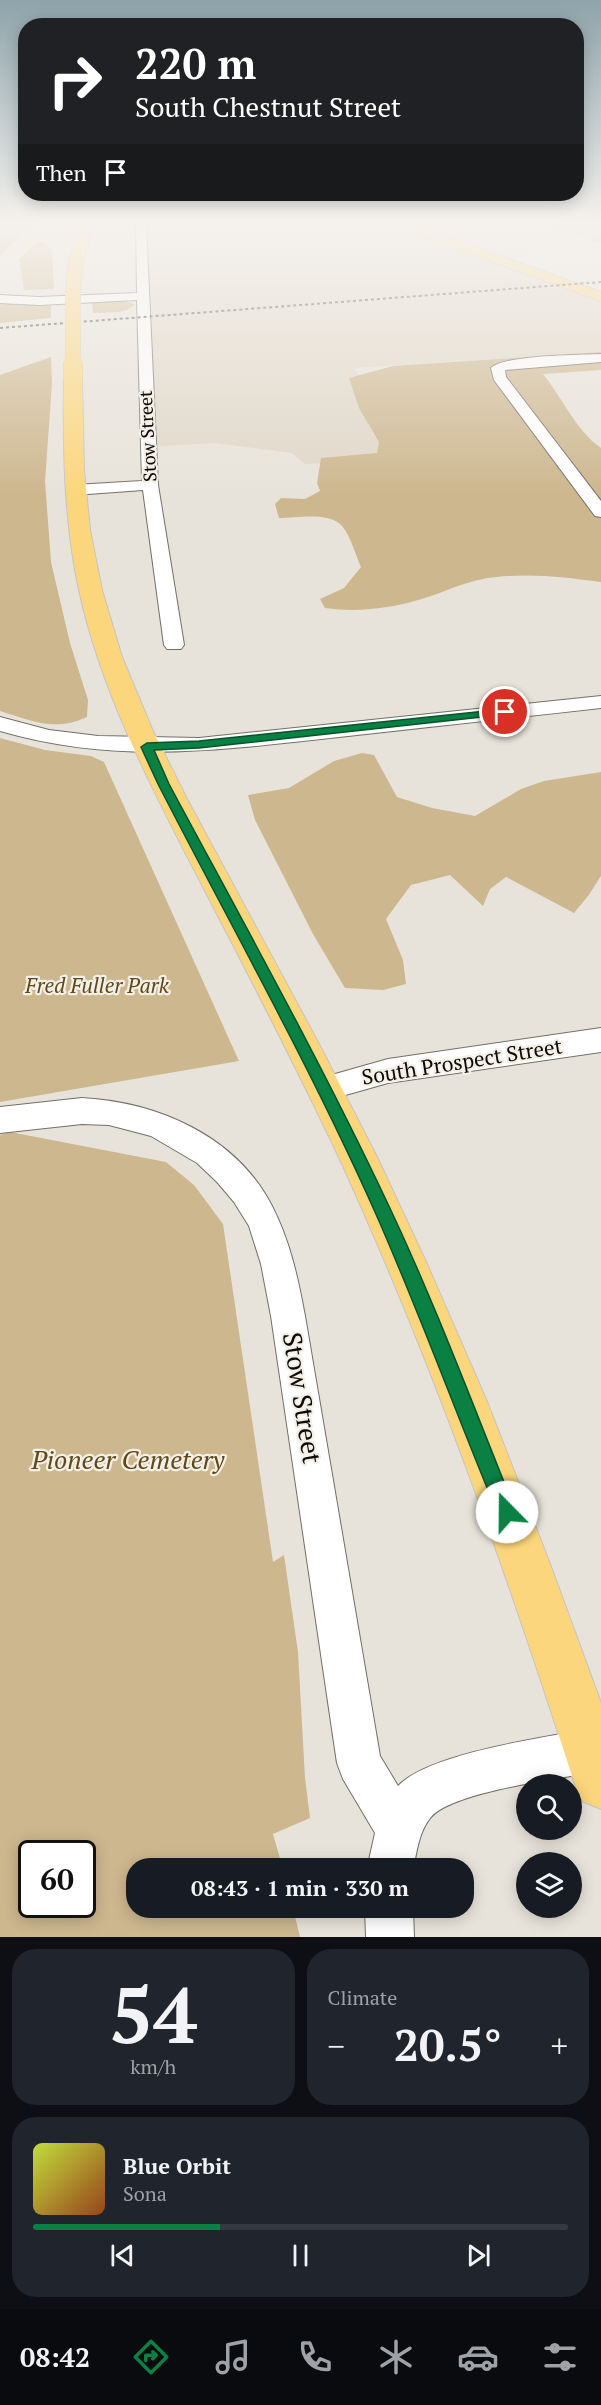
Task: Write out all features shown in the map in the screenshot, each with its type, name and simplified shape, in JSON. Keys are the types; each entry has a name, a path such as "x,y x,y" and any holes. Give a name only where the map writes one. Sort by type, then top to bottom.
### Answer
{"main road":[{"path":"73,315 74,490 84,558 98,618 121,685 163,784 324,1089 381,1208 464,1404 515,1533 598,1761"}],"street":[{"name":"Stow Street","path":"144,315 150,485 174,645"},
{"path":"601,358 509,364 498,368 499,377 601,512"},
{"path":"74,490 150,485"},
{"path":"0,724 28,733 68,741 147,747 199,745 601,702"},
{"name":"South Prospect Street","path":"324,1089 388,1071 601,1040"},
{"name":"Stow Street","path":"0,1120 41,1113 84,1110 142,1119 203,1149 222,1163 239,1183 259,1214 275,1253 288,1316 358,1763 395,1850"},
{"path":"395,1850 417,1799 439,1785 496,1770 598,1761"},
{"path":"389,1918 390,1937"}],"shaded area":[{"path":"143,315 601,315 601,352 355,368 400,459 305,464 292,453 215,443 148,447"}],"green space":[{"path":"0,315 51,315 51,318 0,323"},
{"path":"601,352 601,370 543,374 584,432 601,448 601,582 550,576 497,577 464,584 425,598 388,607 363,610 325,608 320,599 344,588 361,567 349,538 340,524 327,518 311,516 279,518 275,504 281,498 305,499 320,491 317,483 321,458 377,453 379,442 359,408 349,378 393,366"},
{"path":"51,357 52,384 45,481 51,562 70,643 88,700 87,717 64,724 33,721 0,711 0,375"},
{"name":"Fred Fuller Park","path":"0,738 45,750 91,756 104,762 239,1061 0,1102"},
{"path":"362,753 374,755 397,797 432,808 475,816 521,789 544,781 601,772 601,876 574,913 506,877 490,889 483,906 450,875 411,885 386,919 403,960 406,984 383,990 345,988 313,934 255,820 248,795 289,788 334,761"},
{"name":"Pioneer Cemetery","path":"10,1132 166,1162 194,1185 223,1224 273,1562 284,1555 298,1652 305,1778 310,1818 273,1834 280,1858 126,1858 126,1918 295,1918 300,1937 0,1937 0,1135"}],"railway":[{"path":"0,328 165,315"}],"route":[{"path":"505,712 199,745 147,747 163,784 324,1089 381,1208 424,1305 507,1512"}]}
